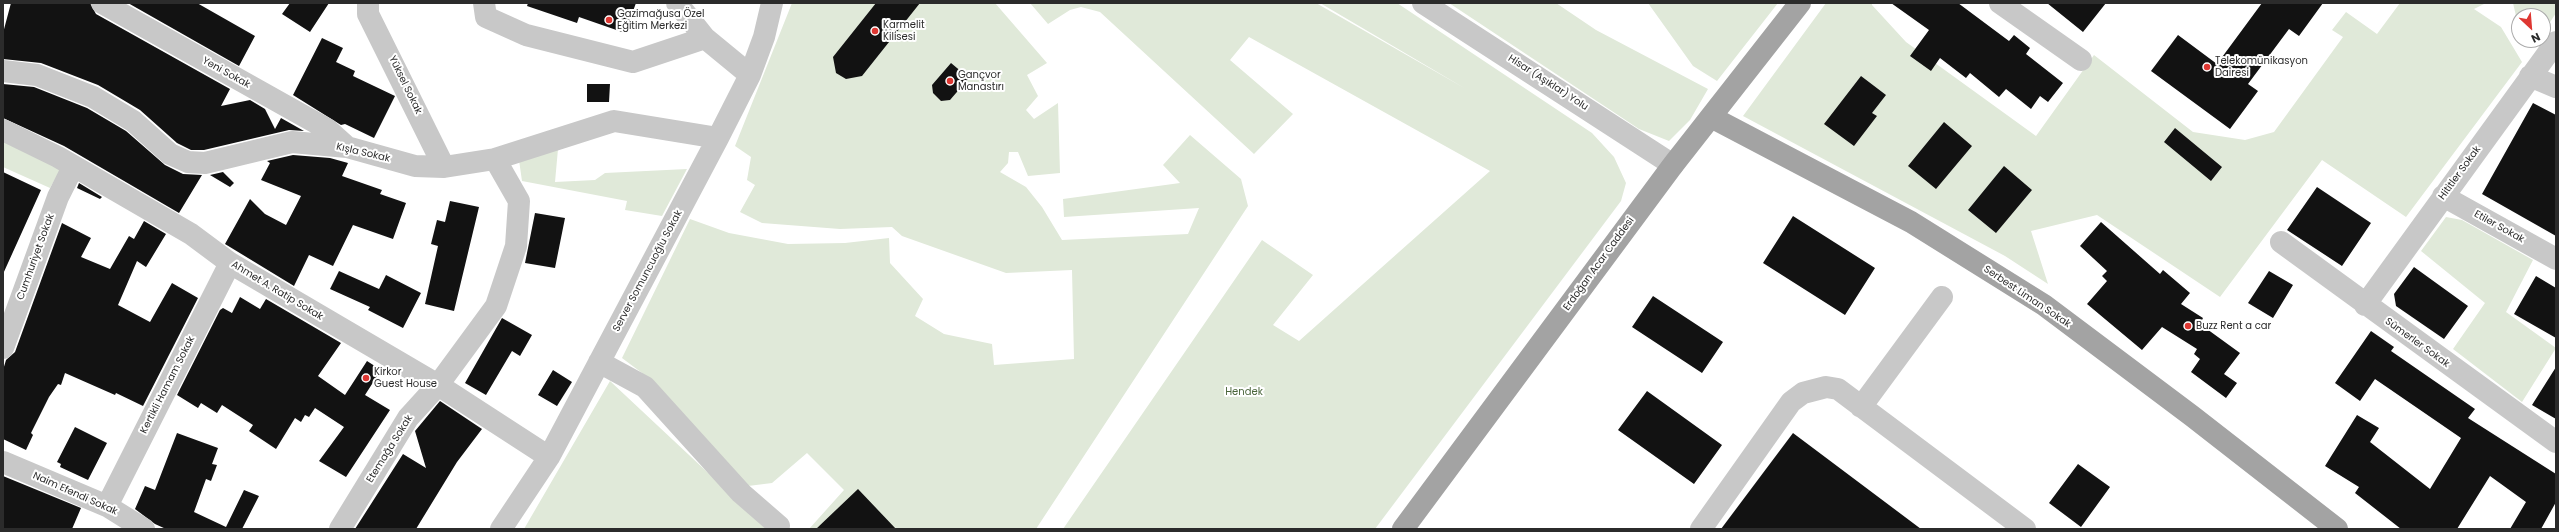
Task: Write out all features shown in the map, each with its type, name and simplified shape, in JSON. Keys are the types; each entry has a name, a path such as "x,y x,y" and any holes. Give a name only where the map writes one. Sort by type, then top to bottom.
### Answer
{"main road":[{"name":"Erdoğan Acar Caddesi","path":"1403,529 1673,165 1800,3"},
{"name":"Serbest Liman Sokak","path":"1711,117 1911,222 2044,305 2192,416 2337,529"}],"street":[{"name":"Yeni Sokak","path":"102,3 327,129 347,147"},
{"name":"Yüksel Sokak","path":"368,3 368,14 444,167"},
{"path":"484,3 486,17 526,35 633,62 705,38"},
{"path":"677,3 705,38 750,75"},
{"name":"Server Somuncuoğlu Sokak","path":"501,529 549,457 718,138 750,75 764,37 772,3"},
{"name":"Hisar (Aşıklar) Yolu","path":"1423,3 1673,165"},
{"path":"2000,3 2081,60"},
{"name":"Hititler Sokak","path":"2365,305 2556,42"},
{"name":"Kışla Sokak","path":"3,70 37,75 94,97 133,121 170,154 188,162 205,163 292,142 347,147 415,166 444,167 496,159 614,121 718,138"},
{"path":"2530,76 2556,88"},
{"name":"Ahmet A. Ratip Sokak","path":"3,130 73,167 191,234 230,263 438,385 549,457"},
{"name":"Etemağa Sokak","path":"340,529 408,418 438,385 496,306 516,246 519,201 496,159"},
{"name":"Cumhuriyet Sokak","path":"3,348 58,197 73,167"},
{"name":"Etiler Sokak","path":"2443,196 2556,259"},
{"name":"Sümerler Sokak","path":"2280,242 2556,442"},
{"name":"Kertikli Hamam Sokak","path":"107,506 230,263"},
{"path":"1861,407 1942,297"},
{"path":"600,362 645,388 740,493 779,526"},
{"path":"1701,529 1791,402 1803,393 1826,387 1838,389 2026,529"},
{"name":"Naim Efendi Sokak","path":"3,462 107,506 144,529"}],"green space":[{"path":"792,3 995,3 1047,63 1027,75 1038,96 1026,110 1034,119 1058,103 1060,173 1028,176 1018,152 1009,152 1008,163 1000,172 1026,187 1042,207 1062,240 1188,234 1199,208 1064,217 1063,199 1180,183 1163,165 1190,135 1241,179 1248,206 1036,529 809,529 844,490 807,453 772,483 748,486 642,373 622,358 690,219 729,233 788,244 845,243 889,238 890,263 923,299 915,316 944,334 992,344 994,365 1074,359 1072,270 1006,273 902,236 892,227 840,229 762,223 740,212 755,185 747,180 751,157 735,146"},
{"name":"Hendek","path":"1030,3 1316,3 1466,89 1320,3 1397,3 1592,133 1614,157 1626,183 1621,201 1375,529 1063,529 1262,240 1313,275 1273,325 1299,341 1490,171 1249,37 1230,60 1293,114 1254,154 1100,12 1081,7 1070,10 1048,24"},
{"path":"1449,3 1556,3 1596,30 1708,89 1690,120 1669,141 1639,129"},
{"path":"1648,3 1778,3 1717,81 1693,66"},
{"path":"1826,3 1872,3 1872,5 1906,42 2036,136 2094,55 2193,132 2245,140 2274,132 2343,37 2332,30 2346,12 2377,34 2400,3 2486,3 2474,9 2501,27 2511,44 2511,48 2514,48 2522,62 2406,217 2322,160 2220,297 2097,215 2031,231 2048,284 2005,256 1743,116"},
{"path":"2513,3 2556,3 2556,13 2551,21 2551,8 2514,8"},
{"path":"3,136 62,167 50,188 3,167"},
{"path":"558,149 555,182 595,180 605,173 687,169 662,216 625,210 627,201 522,181 519,160"},
{"path":"2446,217 2462,220 2533,260 2506,312 2556,348 2522,402 2453,349 2485,303 2421,251"},
{"path":"610,381 736,499 771,529 524,529"}],"building":[{"path":"11,3 90,3 96,14 230,89 221,106 250,100 265,109 275,129 281,118 304,131 289,130 204,150 191,150 177,143 140,110 98,85 41,63 3,59 3,33"},
{"path":"128,3 197,3 255,36 239,66"},
{"path":"290,3 329,3 310,32 282,14"},
{"name":"Gazimağusa Özel Eğitim Merkezi","path":"528,3 636,3 625,33 579,17 577,23 527,6"},
{"name":"Karmelit Kilisesi","path":"876,3 920,3 862,76 846,79 836,73 833,57"},
{"path":"1891,3 1958,3 2009,41 2014,35 2030,48 2026,54 2063,83 2048,102 2040,96 2031,109 2006,89 1999,97 1970,73 1966,78 1940,58 1931,71 1910,56 1929,30"},
{"path":"2047,3 2106,3 2083,32"},
{"name":"Telekomünikasyon Dairesi","path":"2262,3 2323,3 2299,36 2289,29 2248,84 2258,91 2230,129 2151,71 2178,35 2217,64"},
{"path":"322,38 343,48 336,62 355,71 353,76 395,96 374,138 345,124 341,125 293,95"},
{"name":"Gançvor Manastırı","path":"951,63 969,78 950,100 941,101 933,93 932,85"},
{"path":"1861,76 1886,95 1872,113 1877,116 1854,146 1824,124"},
{"path":"3,84 34,87 87,108 126,131 165,165 183,174 202,175 179,213 64,146 3,118"},
{"path":"587,84 610,84 609,102 587,102"},
{"path":"2533,103 2556,115 2556,236 2482,194"},
{"path":"1944,122 1972,146 1936,189 1908,166"},
{"path":"2175,128 2222,167 2211,181 2164,142"},
{"path":"293,155 330,158 348,163 342,176 382,190 380,194 406,203 393,239 353,225 333,266 309,255 294,286 225,244 250,199 265,214 286,225 301,196 261,180 270,163 267,161"},
{"path":"2004,166 2032,190 1996,233 1968,210"},
{"path":"3,172 41,190 3,274"},
{"path":"223,172 234,183 230,187 210,175"},
{"path":"79,183 102,197 100,199 77,188"},
{"path":"2317,187 2371,223 2342,266 2287,230"},
{"path":"450,201 479,207 454,311 425,304 438,246 431,244 437,220 445,222"},
{"path":"535,213 565,218 555,268 525,263"},
{"path":"1793,216 1875,268 1845,315 1763,263"},
{"path":"144,221 166,234 146,267 137,261 118,305 150,322 172,283 198,298 143,406 116,393 115,395 65,373 61,385 58,384 49,397 31,433 33,435 26,450 3,439 3,370 6,360 15,352 62,223 91,238 81,257 110,269 129,236 134,239"},
{"path":"2101,222 2160,274 2163,270 2190,293 2181,304 2203,318 2200,324 2240,353 2224,374 2237,383 2226,398 2191,372 2200,359 2194,354 2197,349 2162,327 2142,350 2087,304 2107,281 2102,276 2107,271 2080,246"},
{"path":"2414,267 2468,306 2444,339 2396,306 2394,294"},
{"path":"339,271 379,289 386,275 421,293 403,328 368,310 370,307 330,289"},
{"path":"2269,271 2293,285 2273,318 2248,303"},
{"path":"2536,276 2556,288 2556,338 2514,314"},
{"path":"1653,296 1723,342 1702,373 1632,327"},
{"path":"240,297 260,309 266,299 341,343 318,376 345,395 367,361 381,370 365,395 390,410 346,477 319,461 344,427 315,408 309,417 305,415 301,422 295,418 276,449 249,431 253,425 222,405 217,413 201,403 198,408 177,395 220,310 223,308 232,313"},
{"path":"502,318 532,335 520,356 512,351 486,395 465,383"},
{"path":"2371,331 2394,347 2391,351 2475,409 2468,418 2556,474 2556,502 2541,529 2510,529 2526,502 2490,476 2457,529 2401,529 2355,493 2359,487 2325,466 2357,415 2379,428 2370,442 2430,489 2461,438 2375,379 2360,401 2335,383"},
{"path":"2556,367 2556,419 2532,405"},
{"path":"553,370 572,382 557,406 538,395"},
{"path":"1647,391 1722,445 1694,484 1618,430"},
{"path":"440,401 482,429 457,462 416,529 355,529 403,454 426,468 415,431"},
{"path":"75,427 107,443 88,480 60,467 61,464 57,462"},
{"path":"177,433 218,448 212,464 217,465 211,481 206,479 194,512 226,527 244,490 259,496 242,529 166,529 155,524 135,509 145,486 155,490"},
{"path":"1793,433 1921,529 1721,529"},
{"path":"2078,464 2110,487 2081,527 2049,503"},
{"path":"3,476 81,508 72,529 3,529"},
{"path":"858,489 896,529 816,529"}],"place":[{"name":"Gazimağusa Özel Eğitim Merkezi","path":"609,20"},
{"name":"Karmelit Kilisesi","path":"875,31"},
{"name":"Telekomünikasyon Dairesi","path":"2207,67"},
{"name":"Gançvor Manastırı","path":"950,81"},
{"name":"Buzz Rent a car","path":"2188,326"},
{"name":"Kirkor Guest House","path":"366,378"}]}
